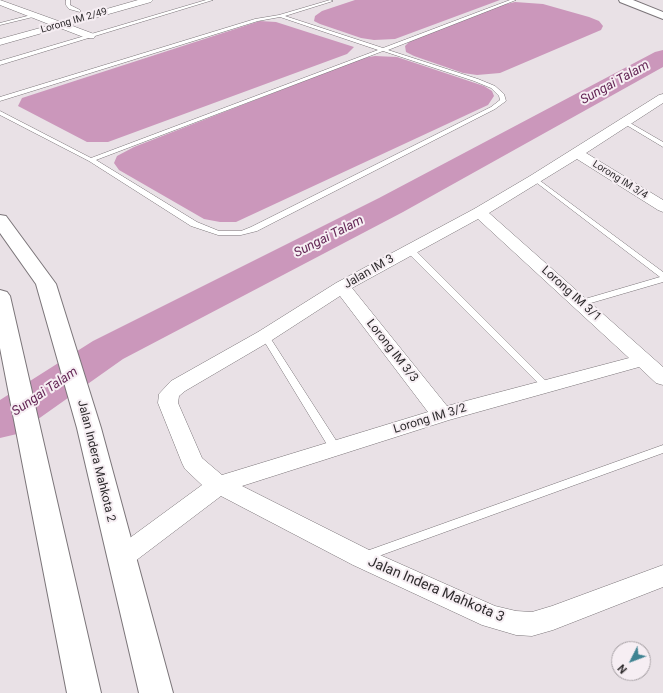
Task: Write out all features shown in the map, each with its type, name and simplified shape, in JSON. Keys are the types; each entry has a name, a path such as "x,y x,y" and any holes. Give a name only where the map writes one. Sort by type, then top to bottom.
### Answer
{"street":[{"name":"Lorong IM 2/49","path":"0,42 148,0"},
{"path":"624,0 663,16"},
{"path":"645,0 663,7"},
{"path":"2,4 62,24 90,36"},
{"name":"Jalan IM 3","path":"218,485 193,463 168,403 169,394 178,386 409,249 479,212 535,179 662,99"},
{"name":"Lorong IM 3/4","path":"577,153 663,207"},
{"name":"Lorong IM 3/1","path":"479,212 663,378"},
{"name":"Jalan Indera Mahkota 2","path":"0,220 46,284 89,428 147,663 156,693"},
{"name":"Lorong IM 3/3","path":"342,288 442,416"},
{"path":"0,296 84,693"},
{"name":"Lorong IM 3/2","path":"121,558 218,485 442,416 644,360"},
{"name":"Jalan Indera Mahkota 3","path":"218,485 362,558 491,617 516,623 532,624 553,618 663,576"},
{"path":"147,663 171,693"}],"lane":[{"path":"68,0 68,5 78,11"},
{"path":"0,63 211,0"},
{"path":"91,160 514,0"},
{"path":"0,98 257,20 280,16 331,1"},
{"path":"0,24 36,15"},
{"path":"0,113 91,160 194,224 218,233 240,233 254,229 493,108 503,101 502,95 493,87 280,16"},
{"path":"625,122 663,145"},
{"path":"535,179 663,278"},
{"path":"409,249 546,386"},
{"path":"581,303 663,278"},
{"path":"264,336 335,448"},
{"path":"362,558 663,449"}],"shaded area":[{"path":"355,0 500,0 395,39 374,40 361,38 314,21 315,16 322,11"},
{"path":"515,2 543,4 589,17 599,21 603,26 601,30 500,73 477,75 463,73 406,52 405,46 411,40 502,5"},
{"path":"260,21 276,22 354,47 347,54 108,142 87,142 18,106 22,98"},
{"path":"375,56 397,57 484,86 492,91 494,96 488,105 236,222 220,222 204,219 119,170 114,163 117,156 134,147 363,58"}],"waterway":[{"name":"Sungai Talam","path":"0,422 108,350 391,205 663,57"}]}
